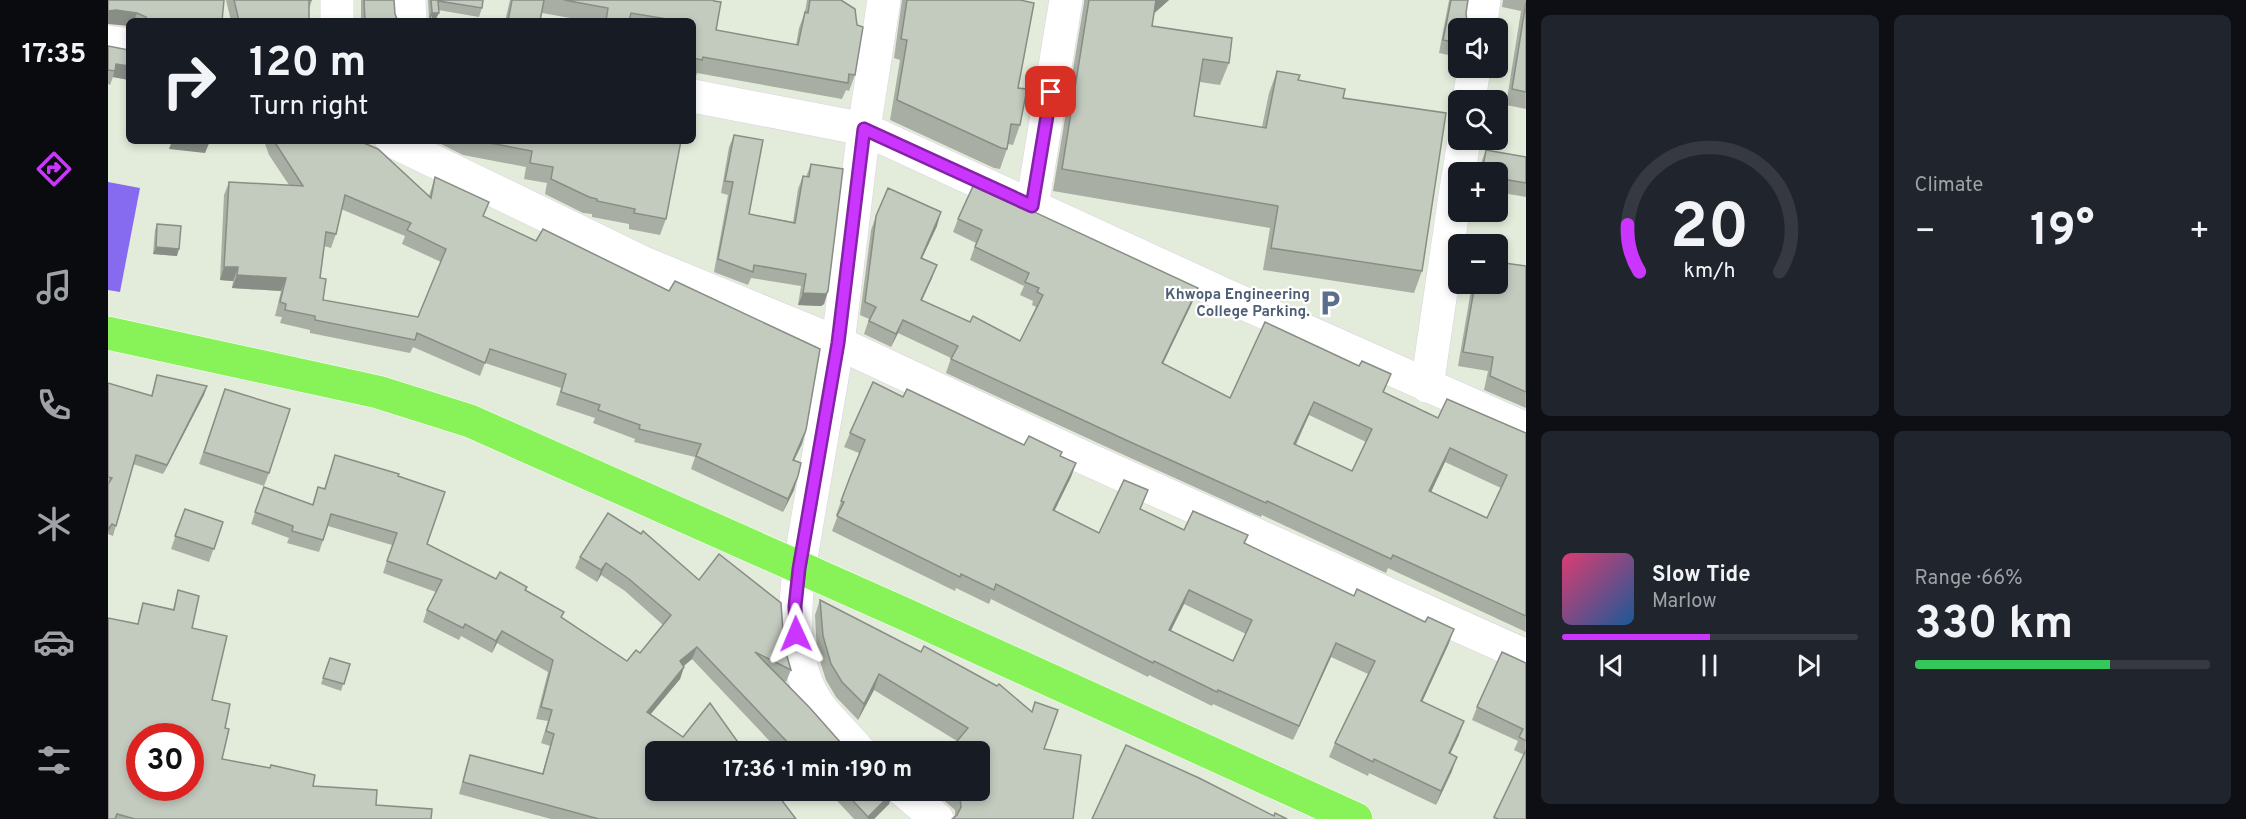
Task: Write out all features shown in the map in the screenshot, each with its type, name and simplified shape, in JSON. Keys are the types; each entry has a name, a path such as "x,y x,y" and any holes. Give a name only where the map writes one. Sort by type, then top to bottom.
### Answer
{"main road":[{"path":"108,333 378,392 470,421 668,508 799,569 910,616 1356,819"}],"street":[{"path":"337,0 337,18"},
{"path":"409,0 410,18"},
{"path":"850,741 819,705 807,684 799,661 795,606 799,569 838,343 864,129 884,0"},
{"path":"1032,206 1066,0"},
{"path":"1482,18 1485,0"},
{"path":"108,42 126,45"},
{"path":"696,97 864,129 1426,386 1526,429"},
{"path":"398,144 646,264 838,343 1108,469 1526,656"},
{"path":"1426,386 1451,222"},
{"path":"916,801 937,819"}],"shaded area":[{"path":"108,182 140,188 120,292 108,290"}],"building":[{"path":"108,0 224,0 222,18 146,18 137,13 108,11"},
{"path":"234,0 309,0 309,18 238,18"},
{"path":"364,0 394,0 397,18 365,18"},
{"path":"431,0 483,0 482,8 438,1 439,13 432,13 433,18 430,18"},
{"path":"512,0 544,0 541,18 509,18"},
{"path":"564,0 714,0 721,2 716,30 798,45 810,0 841,0 855,9 857,25 863,27 855,75 849,74 848,83 703,57 702,60 696,59 696,18 661,18 631,13 630,18 606,18 608,8"},
{"path":"907,0 1020,0 1034,3 1018,88 1027,89 1020,125 1011,124 1007,149 897,100 907,40 901,39"},
{"path":"1089,0 1156,0 1152,26 1232,38 1229,63 1203,59 1194,116 1266,128 1277,71 1300,75 1298,80 1345,89 1343,98 1446,113 1422,271 1271,248 1278,206 1062,169"},
{"path":"1451,0 1468,0 1467,18 1448,18 1448,41 1443,40"},
{"path":"1526,2 1526,92 1512,89"},
{"path":"108,46 126,49 126,66 116,64 115,71 108,70"},
{"path":"734,135 763,140 749,214 795,223 803,176 809,177 811,164 843,169 826,294 803,293 806,274 754,265 753,272 718,259 733,182 725,181"},
{"path":"276,144 366,144 378,149 431,198 435,177 489,202 483,216 536,241 543,229 669,291 675,281 820,349 806,430 793,460 801,463 788,499 696,456 701,444 639,429 640,425 598,410 600,405 561,392 566,374 490,349 485,363 417,333 415,340 315,320 315,316 285,310 286,304 280,302 286,278 237,275 238,267 224,267 229,182 303,186","holes":["345,195 411,223 407,230 446,249 418,317 323,300 326,279 320,278 326,232 336,234"]},
{"path":"495,144 680,144 666,219 634,213 635,209 597,201 597,199 551,179 553,167 530,163 532,151"},
{"path":"1486,150 1526,157 1526,183 1508,180 1508,162 1484,162"},
{"path":"974,184 1198,288 1162,363 1230,398 1265,322 1359,366 1362,361 1391,374 1383,392 1438,418 1447,399 1526,433 1526,616 1393,555 1391,559 951,359 958,346 903,320 896,334 869,321 876,307 865,302 876,216 888,188 941,212 921,258 937,265 921,300 970,322 973,316 1020,341 1043,295 1037,292 1039,288 1025,282 1029,273 975,247 982,230 958,219","holes":["1314,402 1372,429 1352,471 1294,444","1450,448 1507,475 1487,518 1429,491"]},
{"path":"157,224 181,226 179,249 156,247"},
{"path":"1508,264 1526,266 1526,392 1490,376 1493,357 1463,352 1473,294 1508,294"},
{"path":"157,375 207,386 167,465 136,455 116,526 112,524 108,530 108,484 112,478 108,477 108,383 152,396"},
{"path":"873,382 903,397 907,389 1024,445 1029,436 1062,452 1060,456 1076,463 1053,510 1099,533 1124,480 1148,490 1140,509 1184,530 1193,511 1248,535 1244,543 1354,596 1357,589 1425,622 1428,617 1454,629 1421,701 1464,721 1449,753 1457,757 1441,791 1335,743 1375,661 1336,643 1299,726 1218,690 1217,692 1154,661 1153,663 996,584 994,590 961,574 960,577 837,516 865,440 850,433","holes":["1189,590 1252,620 1233,661 1169,630"]},
{"path":"225,389 290,409 269,473 204,452"},
{"path":"335,455 399,474 398,476 445,492 427,544 496,579 500,572 527,587 525,590 564,612 561,617 627,661 636,650 640,653 671,615 629,579 606,563 601,570 580,557 608,513 641,534 643,531 699,580 719,554 781,603 784,646 791,670 755,652 839,741 786,741 697,647 680,661 684,667 647,712 683,737 710,703 737,741 645,741 645,801 782,801 796,819 599,819 463,782 470,755 543,774 554,734 546,731 552,710 541,707 553,660 502,631 496,641 465,624 463,628 427,610 442,580 387,561 397,533 331,514 323,540 292,531 293,526 255,512 264,487 313,505 318,487 325,489"},
{"path":"185,509 223,522 214,549 175,536"},
{"path":"178,590 199,596 192,628 227,636 212,700 230,704 225,728 229,729 222,759 270,768 271,765 315,775 313,786 377,790 376,805 432,809 431,819 135,819 117,814 115,819 108,819 108,618 138,624 143,603 174,610"},
{"path":"820,600 921,652 924,646 997,686 999,684 1032,712 1035,702 1058,710 1044,749 1081,755 1073,819 952,819 961,807 960,801 990,801 990,741 957,741 968,728 879,674 864,704 842,682 831,664 823,636"},
{"path":"1502,652 1526,663 1526,741 1519,737 1523,729 1477,707"},
{"path":"330,658 350,664 344,684 323,678"},
{"path":"1126,745 1199,778 1274,816 1275,813 1287,819 1092,819"},
{"path":"1526,750 1526,819 1498,819 1494,817"},
{"path":"853,801 884,801 868,817"}],"place":[{"name":"Khwopa Engineering College Parking.","path":"1330,303"}],"route":[{"path":"796,634 795,606 799,569 838,343 864,129 1032,206 1051,92"}]}
